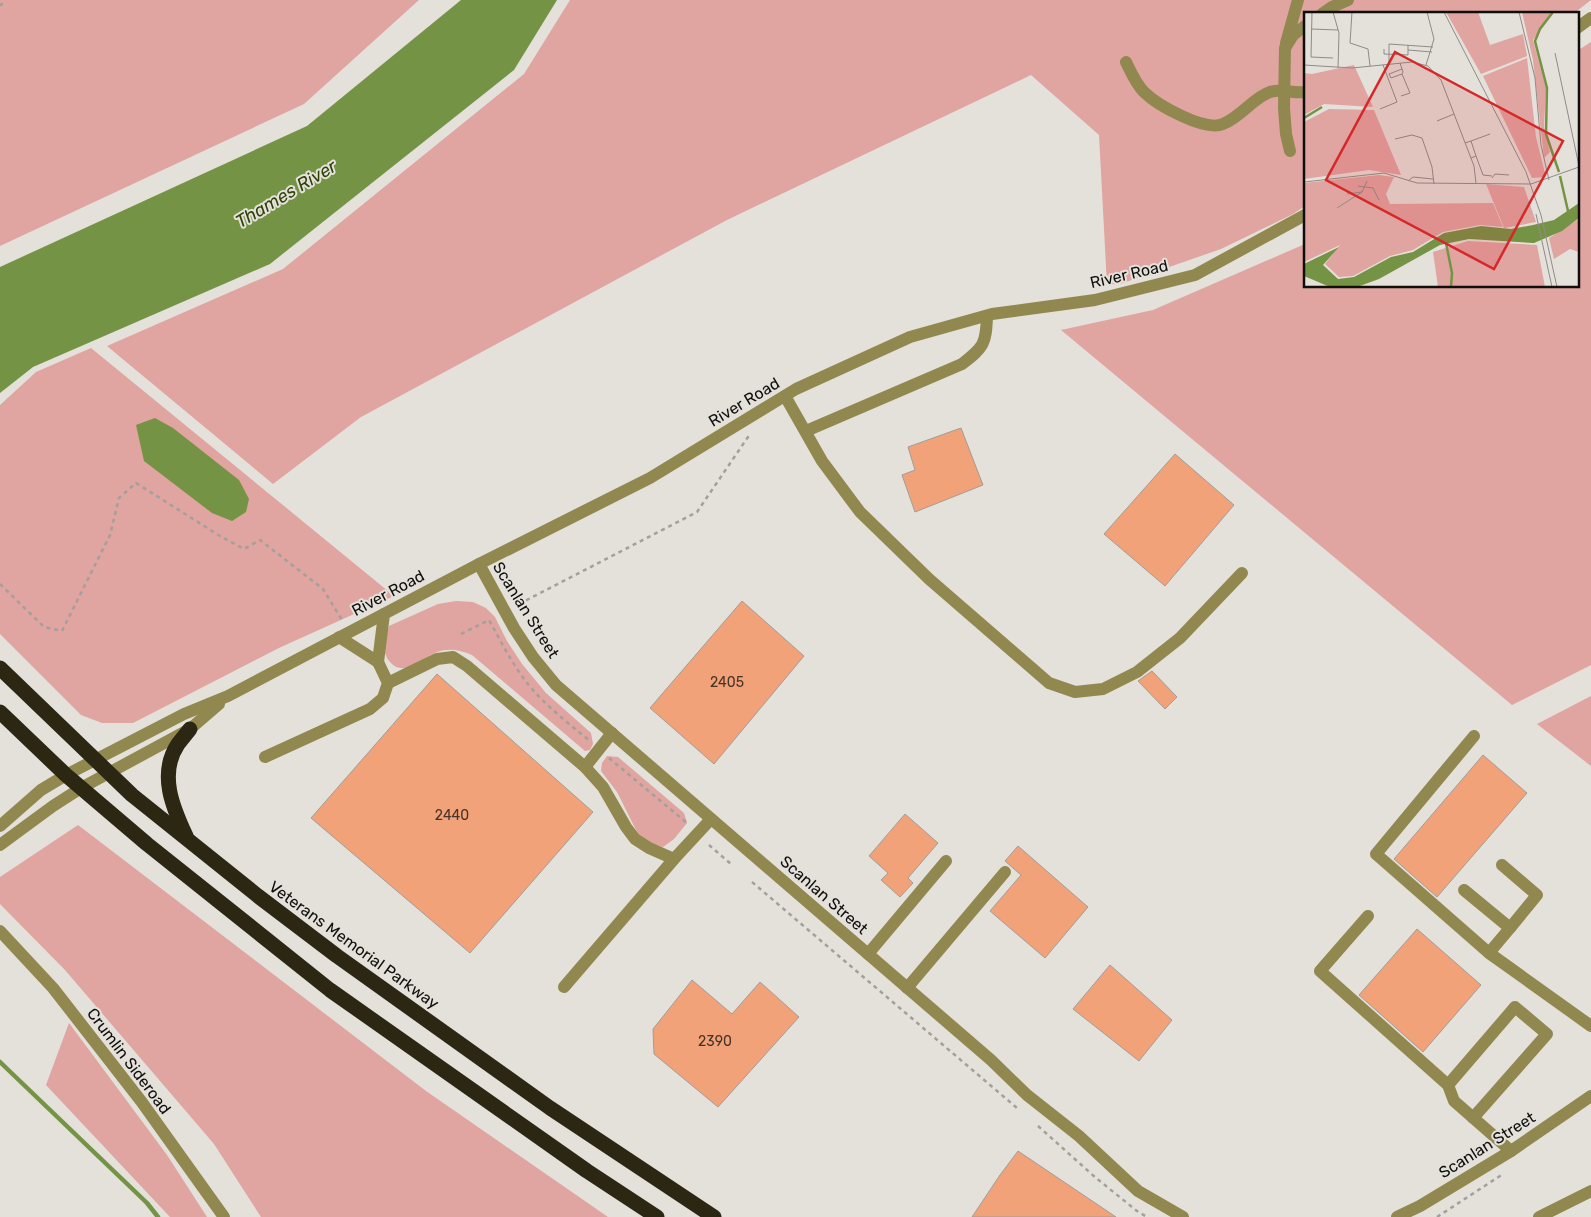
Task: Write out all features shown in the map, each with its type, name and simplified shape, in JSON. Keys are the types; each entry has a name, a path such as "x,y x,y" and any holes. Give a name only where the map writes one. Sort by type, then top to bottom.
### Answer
{"highway":[{"name":"Veterans Memorial Parkway","path":"0,668 132,795 258,896 337,956 550,1108 714,1217"},
{"path":"0,712 81,788 222,905 330,990 587,1171 657,1217"},
{"path":"188,840 170,799 169,775 173,755 178,744 190,729"}],"street":[{"path":"1290,151 1285,124 1285,48 1298,0"},
{"path":"1324,12 1332,6 1348,0"},
{"path":"1578,27 1591,18"},
{"path":"1285,48 1293,35 1304,27"},
{"path":"1126,62 1144,91 1170,112 1214,126 1232,120 1260,97 1270,92 1304,92"},
{"name":"River Road","path":"0,826 41,790 66,775 184,714 228,696 479,564 650,478 796,389 910,337 987,316 1095,300 1195,275 1304,216"},
{"path":"806,431 962,364 979,351 986,336 987,316"},
{"path":"785,396 822,460 860,512 929,579 1049,683 1075,692 1103,689 1137,672 1180,638 1242,573"},
{"name":"Scanlan Street","path":"479,564 514,628 533,658 556,685 991,1060 1027,1095 1080,1136 1138,1191 1183,1217"},
{"path":"378,662 384,614"},
{"path":"265,757 370,709 383,698 388,683 378,662 344,635"},
{"path":"388,683 437,660 453,656 585,767 603,788 635,839 649,848 674,859"},
{"name":"River Road","path":"0,845 81,788 190,729 228,696"},
{"path":"585,767 612,733"},
{"path":"1474,736 1376,854 1489,953 1591,1026"},
{"path":"564,987 711,818"},
{"path":"868,954 946,861"},
{"path":"1489,953 1537,895 1502,865"},
{"path":"907,988 1006,872"},
{"path":"1464,890 1510,928"},
{"path":"1368,916 1320,971 1448,1085 1454,1101 1510,1151"},
{"name":"Crumlin Sideroad","path":"0,931 54,988 141,1101 224,1217"},
{"path":"1448,1085 1516,1007 1547,1034 1473,1118"},
{"name":"Scanlan Street","path":"1397,1217 1420,1206 1590,1100"},
{"path":"1540,1217 1591,1191"}],"path":[{"path":"0,4 5,0"},
{"path":"519,604 697,512 751,433"},
{"path":"0,584 44,627 62,631 110,535 119,498 136,483 220,536 244,548 260,540 322,589 344,635"},
{"path":"461,634 489,620 509,656 532,689 558,715 593,744"},
{"path":"607,756 687,823"},
{"path":"709,845 731,864"},
{"path":"752,882 1017,1108"},
{"path":"1038,1126 1096,1178 1137,1211 1148,1217"}],"shaded area":[{"path":"0,0 419,0 304,104 0,246"},
{"path":"570,0 1591,0 1576,12 1304,12 1304,207 1293,214 1221,249 1123,283 1107,285 1099,135 1031,75 727,220 361,417 273,484 107,346 283,269 524,74"},
{"path":"1591,42 1591,665 1512,705 1061,330 1153,310 1304,244 1304,288 1578,288 1578,50"},
{"path":"91,348 394,596 281,647 133,723 102,723 81,715 0,634 0,405 36,372"},
{"path":"456,601 473,602 486,608 495,617 507,641 522,664 546,693 591,733 593,744 590,750 585,751 472,655 454,650 446,650 404,668 396,667 389,661 384,646 389,626 438,604"},
{"path":"1591,696 1591,766 1537,724"},
{"path":"607,756 618,757 684,813 687,823 674,839 663,847 648,843 639,836 617,792 601,771 602,763"},
{"path":"78,825 426,1091 608,1217 261,1217 214,1144 65,970 0,904 0,877"},
{"path":"69,1023 167,1155 207,1217 170,1217 46,1085"}],"water":[{"name":"Thames River","path":"461,0 557,0 514,70 270,264 33,367 0,393 0,267 307,126"},
{"path":"155,418 173,428 239,480 249,499 246,512 232,521 212,513 144,461 136,425"}],"building":[{"path":"961,428 983,485 915,512 902,475 915,470 908,447"},
{"path":"1175,454 1234,505 1165,586 1104,534"},
{"path":"742,601 804,656 714,764 650,708"},
{"path":"1152,671 1177,697 1165,709 1138,681"},
{"path":"437,674 593,812 470,953 311,818"},
{"path":"1483,755 1527,793 1437,897 1394,859"},
{"path":"905,814 938,843 908,878 913,883 900,897 881,880 888,873 869,856"},
{"path":"1018,846 1088,907 1045,958 990,911 1021,875 1005,861"},
{"path":"1417,929 1481,985 1423,1052 1359,995"},
{"path":"1110,965 1172,1020 1139,1061 1073,1009"},
{"path":"692,980 732,1014 760,982 799,1017 718,1107 654,1054 653,1029"},
{"path":"1018,1151 1116,1217 972,1217"}],"waterway":[{"path":"0,1062 147,1203 158,1217"}]}
